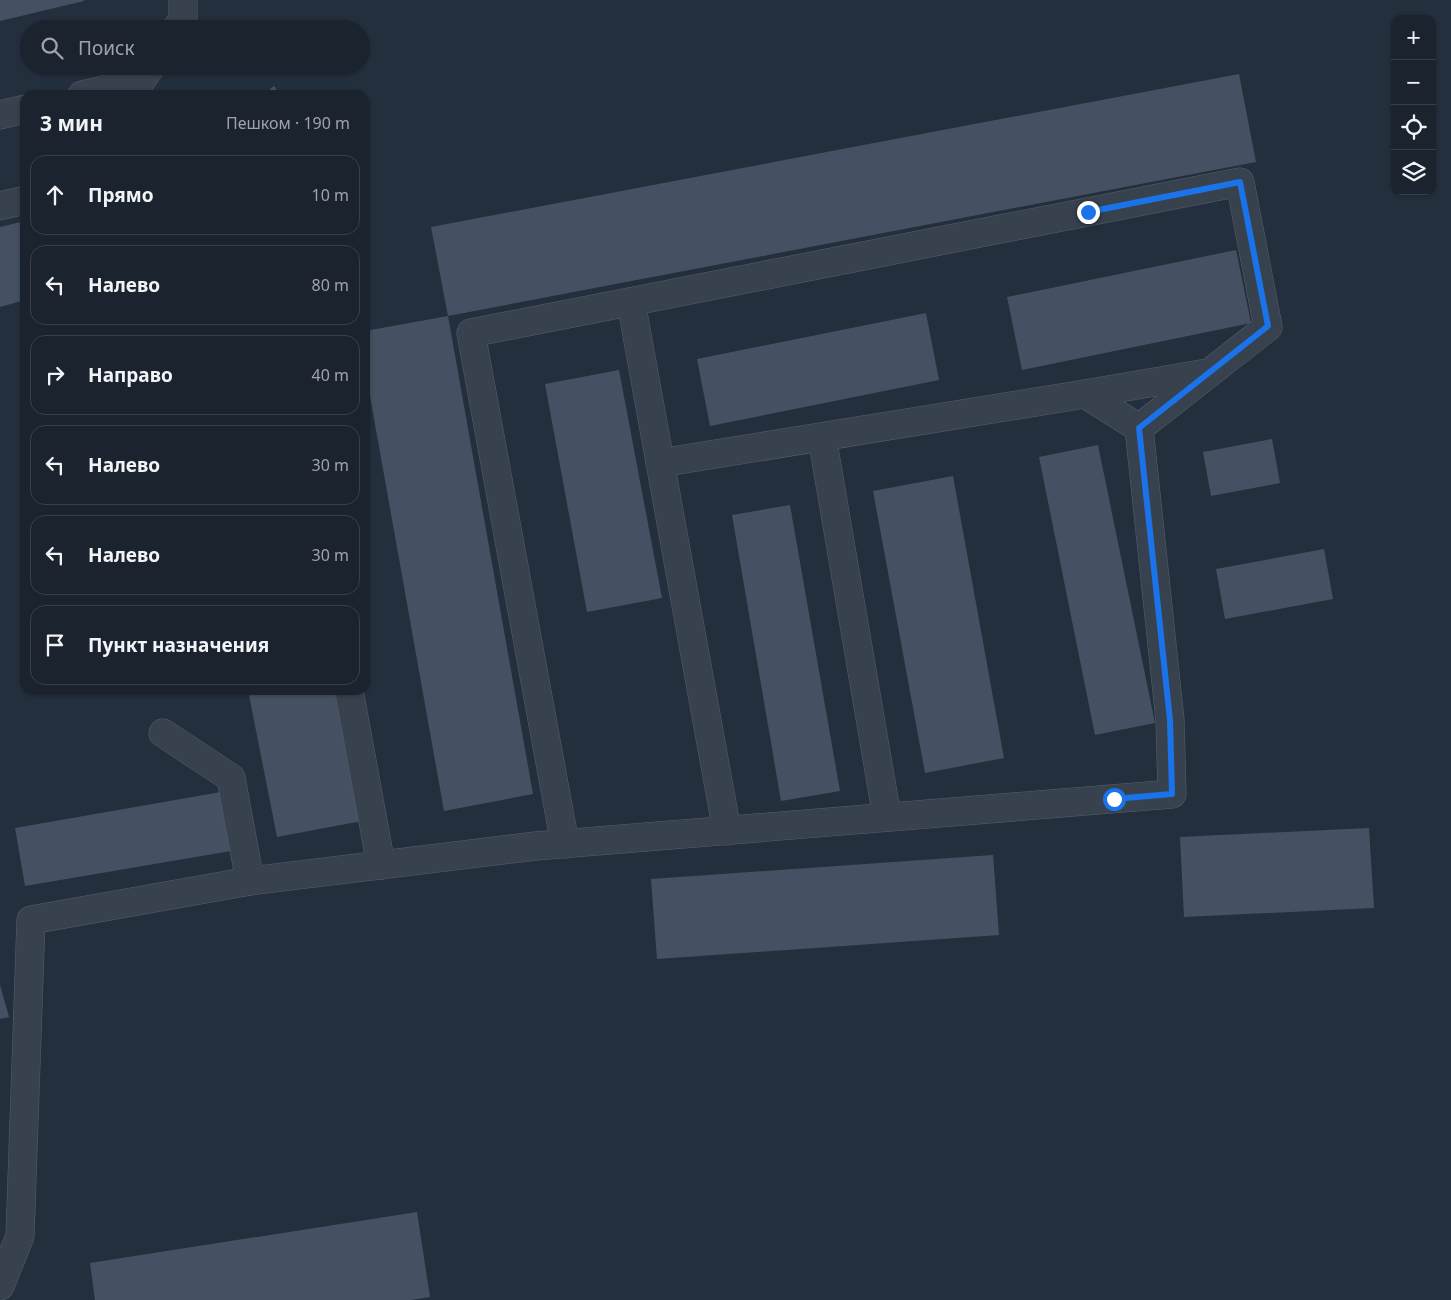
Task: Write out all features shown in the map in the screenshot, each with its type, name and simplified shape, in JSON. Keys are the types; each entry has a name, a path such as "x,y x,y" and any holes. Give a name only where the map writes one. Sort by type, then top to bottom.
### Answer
{"lane":[{"path":"182,20 183,0"},
{"path":"103,90 141,81 145,75"},
{"path":"0,115 20,110"},
{"path":"566,844 471,333 1240,182 1268,326 1139,428"},
{"path":"0,206 20,201"},
{"path":"631,302 727,831"},
{"path":"660,463 1210,372"},
{"path":"1085,394 1139,428"},
{"path":"0,1286 20,1236 31,920 250,881 566,844 1172,794 1170,720 1139,428"},
{"path":"822,437 887,817"},
{"path":"350,695 381,865"},
{"path":"163,733 231,778 250,881"}],"building":[{"path":"0,0 84,0 84,1 0,21"},
{"path":"1239,74 1256,162 448,316 431,227"},
{"path":"274,86 277,90 269,90"},
{"path":"20,222 20,301 0,307 0,227"},
{"path":"1236,250 1251,323 1022,370 1007,297"},
{"path":"926,313 939,380 710,426 697,359"},
{"path":"448,316 533,794 444,811 370,396 370,330"},
{"path":"619,370 662,598 587,612 545,384"},
{"path":"1272,439 1280,483 1211,496 1203,452"},
{"path":"1098,445 1155,723 1095,735 1039,457"},
{"path":"953,476 1004,758 925,773 873,491"},
{"path":"790,505 840,791 781,801 732,515"},
{"path":"1324,549 1333,599 1225,619 1216,569"},
{"path":"249,695 337,695 362,821 277,837"},
{"path":"221,792 231,851 25,886 15,828"},
{"path":"1369,828 1374,908 1184,917 1180,837"},
{"path":"993,855 999,935 657,959 651,879"},
{"path":"0,985 9,1017 0,1019"},
{"path":"417,1212 430,1297 411,1300 95,1300 90,1263"}],"route":[{"path":"1088,212 1240,182 1268,326 1139,428 1170,720 1172,794 1114,799"}]}
